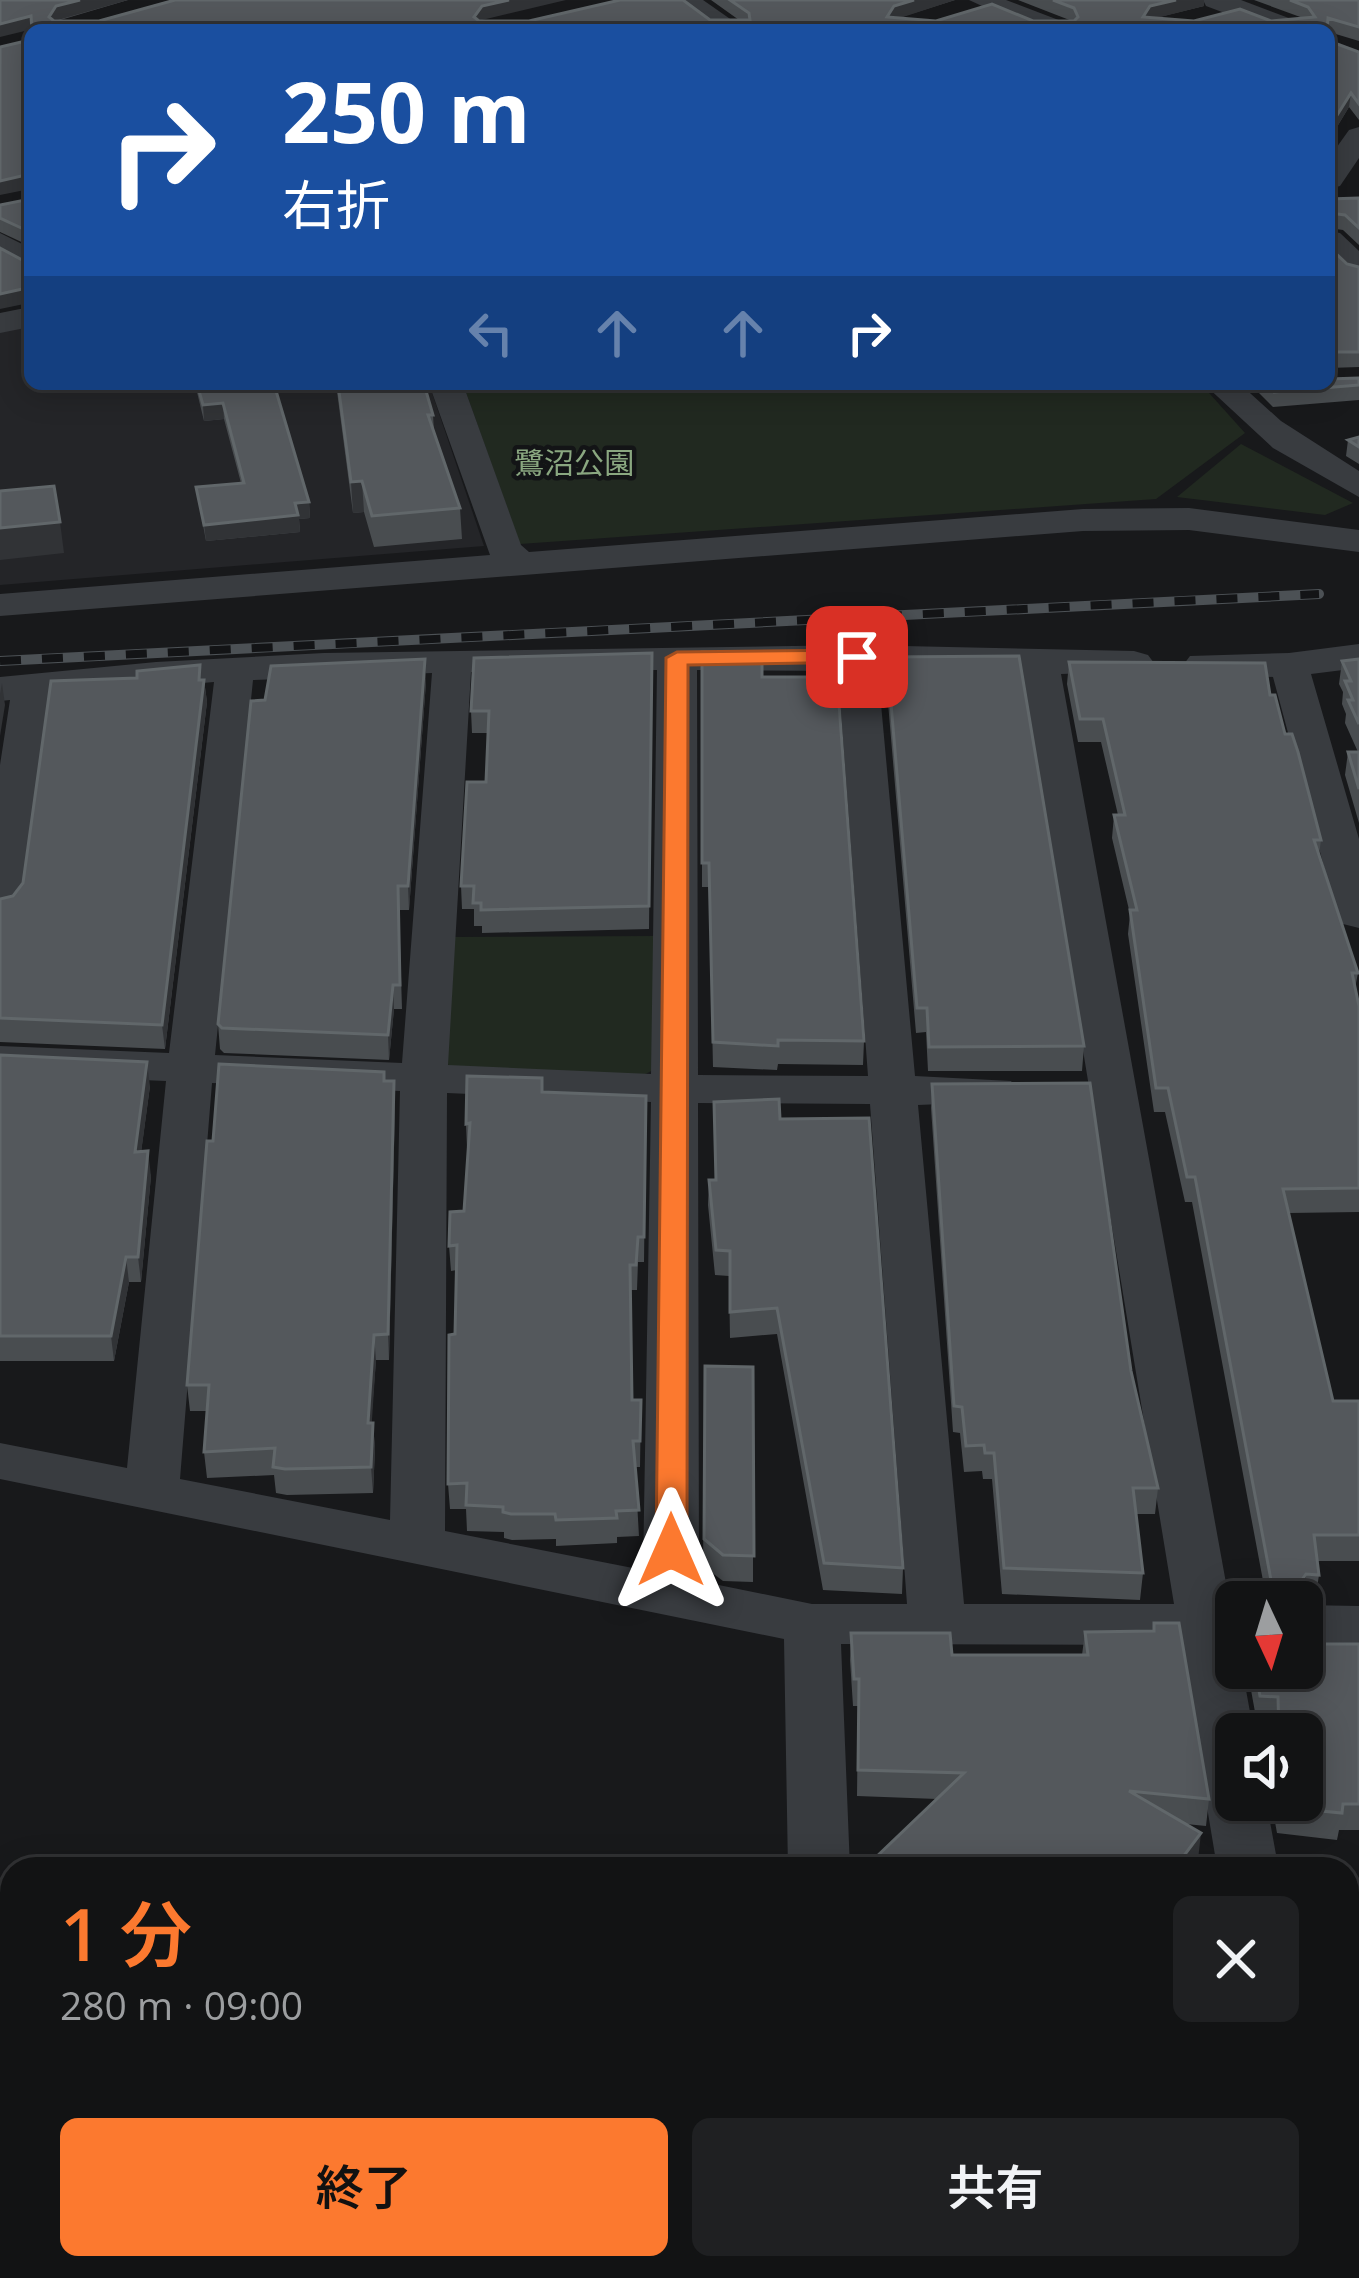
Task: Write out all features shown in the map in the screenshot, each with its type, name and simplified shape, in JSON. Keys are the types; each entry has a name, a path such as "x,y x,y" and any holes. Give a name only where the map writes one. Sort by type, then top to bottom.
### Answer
{"street":[{"path":"684,0 722,24"},
{"path":"950,17 988,2 1044,24"},
{"path":"1219,10 1272,24"},
{"path":"1335,171 1359,136"},
{"path":"448,390 504,548 519,564"},
{"path":"1226,390 1280,438 1359,486"},
{"path":"0,604 1135,518 1253,524 1359,541"},
{"path":"0,906 16,687 235,668 857,657 1289,665 1359,656"},
{"path":"857,657 937,1624"},
{"path":"671,1597 677,658"},
{"path":"1039,661 1076,1090 1215,1606"},
{"path":"417,1546 424,1078 452,663"},
{"path":"1289,665 1359,915"},
{"path":"152,1493 190,1070 235,668"},
{"path":"0,1060 676,1089 1076,1090"},
{"path":"0,1461 812,1624 1215,1625"},
{"path":"812,1624 819,1857"},
{"path":"1323,1625 1359,1626"},
{"path":"1227,1689 1246,1857"}],"shaded area":[{"path":"24,323 24,390 431,390 484,546 0,585 0,329"}],"green space":[{"name":"鷺沼公園","path":"465,390 1206,390 1245,433 1156,499 520,544"},
{"path":"1241,444 1353,503 1325,515 1177,497"},
{"path":"656,936 657,1068 638,1078 469,1073 446,1064 453,937"}],"building":[{"path":"0,0 80,0 56,6 49,17 54,21 99,21 175,0 509,0 482,6 474,17 479,21 529,21 620,0 683,0 710,20 750,20 749,13 730,0 914,0 894,6 887,17 936,21 992,4 1033,21 1074,21 1078,17 1074,8 1053,0 1176,0 1150,6 1143,17 1194,21 1240,9 1271,21 1315,17 1308,7 1290,0 1359,0 1359,27 1328,18 1328,24 32,24 31,16 0,24"},
{"path":"24,41 24,175 0,181 0,47"},
{"path":"1335,43 1359,52 1359,104 1351,93 1335,118"},
{"path":"1359,198 1359,228 1345,215 1335,214 1335,199"},
{"path":"24,200 24,229 0,218 0,205"},
{"path":"0,248 24,261 24,289 0,294"},
{"path":"1335,253 1359,267 1359,352 1335,352"},
{"path":"1359,378 1359,385 1335,387 1335,379"},
{"path":"199,390 276,390 309,502 295,503 298,515 204,525 196,487 244,483 223,403 203,405"},
{"path":"339,390 426,390 433,415 428,415 460,508 372,516 362,481 351,482"},
{"path":"54,486 60,522 0,528 0,491"},
{"path":"702,652 762,653 762,677 837,677 864,1041 778,1040 778,1046 713,1042 709,863 702,863"},
{"path":"652,653 649,906 481,910 481,903 473,903 474,886 461,886 467,782 486,782 489,711 471,711 474,658"},
{"path":"1019,656 1084,1046 929,1047 927,1008 917,1008 887,657"},
{"path":"425,659 408,886 398,886 400,985 393,985 388,1035 222,1028 218,1024 251,701 265,700 271,666"},
{"path":"1359,659 1359,724 1348,700 1353,700 1345,681 1351,681 1342,661"},
{"path":"1069,662 1265,663 1270,695 1275,695 1285,734 1292,734 1298,752 1321,840 1314,840 1358,973 1352,973 1359,1006 1359,1188 1283,1189 1333,1401 1359,1401 1359,1535 1314,1535 1319,1575 1306,1574 1301,1581 1271,1580 1195,1177 1187,1177 1168,1088 1156,1088 1130,910 1137,910 1114,815 1125,815 1103,719 1080,719"},
{"path":"200,665 199,680 204,680 162,1025 0,1018 0,899 13,896 23,883 51,681 137,678 137,671"},
{"path":"1348,752 1359,752 1359,789"},
{"path":"0,1055 147,1062 135,1152 148,1151 138,1257 126,1257 111,1336 0,1336"},
{"path":"219,1064 384,1072 384,1081 394,1081 388,1334 374,1335 368,1423 373,1423 371,1467 273,1467 275,1448 204,1452 209,1385 187,1385 207,1141 213,1141"},
{"path":"467,1076 542,1078 542,1092 646,1096 644,1237 638,1237 636,1265 630,1265 632,1400 641,1400 640,1441 633,1441 639,1510 616,1511 617,1518 556,1520 555,1514 511,1514 503,1512 503,1507 466,1505 467,1483 448,1484 449,1335 455,1334 457,1245 449,1246 450,1212 464,1211 470,1123 466,1124"},
{"path":"1090,1083 1131,1371 1158,1488 1133,1488 1143,1573 1004,1568 994,1453 985,1453 984,1445 966,1446 962,1407 954,1406 932,1084"},
{"path":"779,1099 780,1119 869,1118 903,1568 824,1563 777,1308 730,1312 730,1251 716,1250 709,1180 716,1180 714,1102"},
{"path":"705,1366 753,1367 754,1556 723,1555 704,1539"},
{"path":"1154,1623 1179,1623 1209,1799 1129,1791 1201,1833 1183,1857 876,1857 964,1773 858,1770 859,1679 854,1679 851,1633 950,1633 952,1655 1088,1655 1085,1632 1154,1631"},
{"path":"1323,1644 1359,1644 1359,1804 1343,1804 1342,1813 1323,1811 1323,1713 1278,1713 1278,1697 1260,1696 1259,1689 1323,1689"}],"railway":[{"path":"0,661 1319,594"}],"route":[{"path":"671,1550 677,658 857,657"}]}
